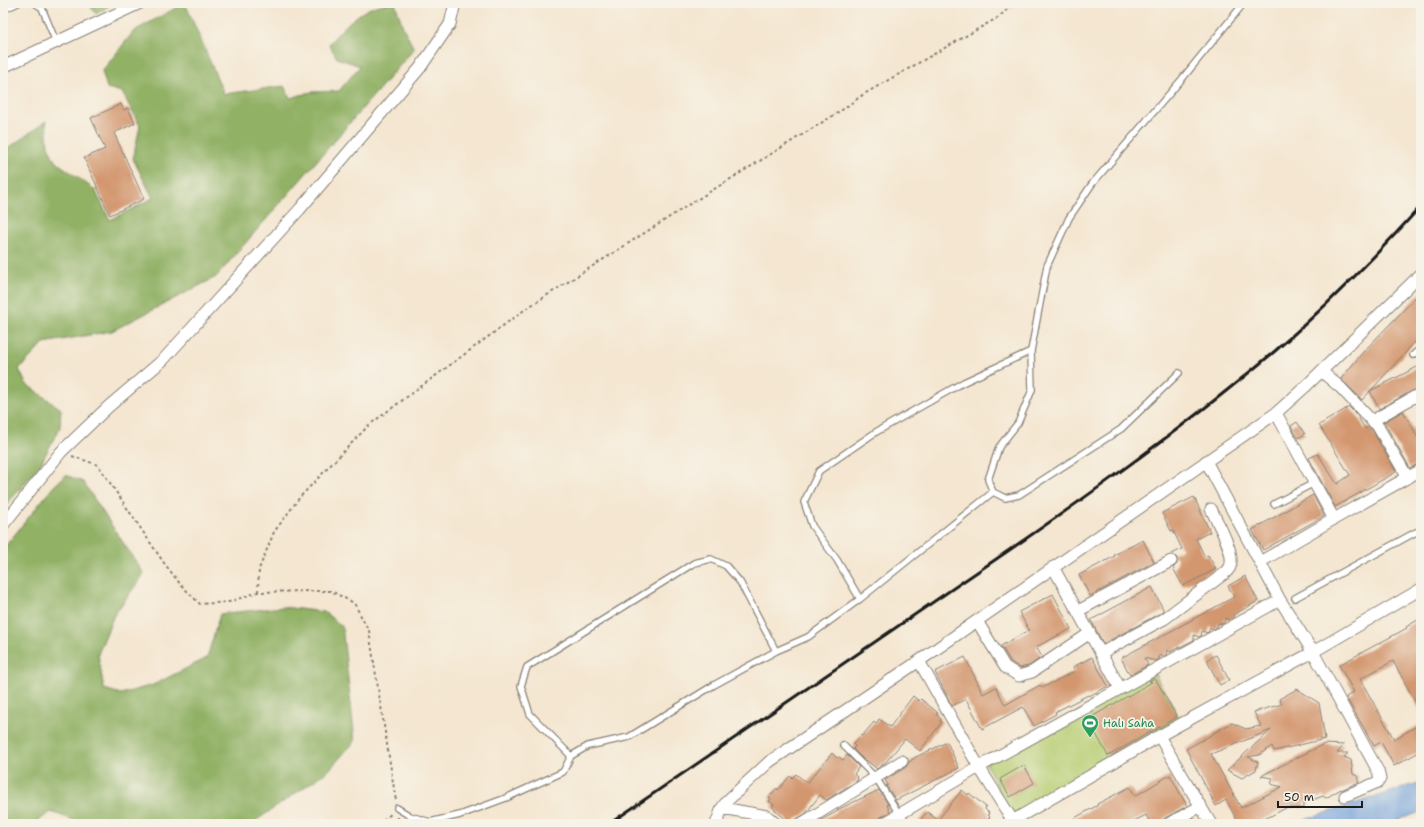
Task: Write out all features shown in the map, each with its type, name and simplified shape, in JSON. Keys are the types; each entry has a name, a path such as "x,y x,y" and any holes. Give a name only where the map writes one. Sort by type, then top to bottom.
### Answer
{"street":[{"path":"3,67 140,3"},
{"path":"3,525 62,452 108,407 163,360 300,209 420,68 450,24 455,3"},
{"path":"716,824 722,808 769,762 919,661 1276,413 1305,387 1421,274"},
{"path":"1321,371 1341,388 1377,425 1408,478"},
{"path":"1372,421 1421,393"},
{"path":"1276,413 1334,519"},
{"path":"1206,461 1280,600 1313,652 1378,771 1380,778 1378,782 1345,796"},
{"path":"1260,562 1421,470"},
{"path":"1101,653 1164,619 1230,568 1230,551 1211,509"},
{"path":"1078,611 1171,561"},
{"path":"1053,567 1120,688"},
{"path":"919,661 1012,823 1159,736 1313,652 1421,589"},
{"path":"883,824 979,767 1280,600"},
{"path":"977,620 1005,667 1019,676 1032,672 1090,633"},
{"path":"1159,736 1212,824"},
{"path":"801,824 902,761"},
{"path":"1168,824 1201,806"},
{"path":"722,808 767,816 776,824"}],"lane":[{"path":"3,10 18,3"},
{"path":"35,3 42,8 56,42"},
{"path":"1178,373 1121,429 1019,495 1005,498 993,492 988,480 999,447 1018,423 1032,390 1031,351 1047,266 1069,218 1092,184 1182,79 1244,3"},
{"path":"1412,356 1421,348"},
{"path":"860,599 837,560 812,526 804,502 819,471 876,432 957,386 1031,351"},
{"path":"1274,504 1314,483"},
{"path":"397,808 410,816 430,822 460,815 506,798 563,772 571,756 588,746 629,737 714,685 776,651 808,637 860,599 993,492"},
{"path":"1295,598 1416,532 1421,534"},
{"path":"571,756 530,714 521,686 527,667 694,563 711,559 726,566 740,582 776,651"},
{"path":"843,745 876,778 900,815"}],"path":[{"path":"258,592 260,569 274,532 300,497 369,425 527,308 696,199 839,112 864,94 999,17 1014,3"},
{"path":"62,452 98,465 164,563 181,585 200,604 229,602 258,592 331,591 354,603 369,631 397,808 398,824"},
{"path":"379,824 397,808"}],"green space":[{"path":"88,3 114,3 96,14"},
{"path":"185,3 224,94 284,86 290,98 311,92 339,91 360,66 337,58 329,44 350,22 366,10 375,6 395,3 403,27 414,49 216,277 112,331 44,343 19,369 26,384 61,409 60,427 40,465 3,509 3,152 46,121 48,146 55,161 95,190 110,220 153,198 133,159 140,126 122,92 107,88 102,71 134,31"},
{"path":"66,475 83,482 144,574 114,615 98,654 104,689 121,694 153,685 207,658 220,614 283,607 324,612 342,626 355,741 328,771 251,824 85,824 51,812 33,824 3,824 3,549 53,487"},
{"name":"Halı Saha","path":"1153,671 1180,719 1096,769 1011,815 986,763"}],"water":[{"path":"1421,782 1421,812 1386,824 1292,824"}],"building":[{"path":"121,104 124,110 128,108 135,123 114,133 144,199 110,215 84,158 105,149 91,118"},
{"path":"1421,292 1421,344 1418,345 1415,342 1362,400 1341,379 1363,352"},
{"path":"1421,365 1421,386 1379,409 1370,391"},
{"path":"1349,407 1357,415 1365,429 1368,427 1372,430 1396,472 1335,507 1309,458 1318,454 1337,484 1350,475 1319,425"},
{"path":"1403,411 1421,443 1421,462 1410,468 1384,422"},
{"path":"1297,422 1305,434 1298,438 1291,426"},
{"path":"1313,495 1324,516 1263,550 1252,530"},
{"path":"1194,497 1210,532 1196,539 1205,557 1208,555 1216,569 1183,586 1173,568 1177,564 1177,558 1172,554 1182,549 1173,530 1171,531 1162,513"},
{"path":"1143,540 1154,562 1090,596 1079,575"},
{"path":"1245,576 1258,601 1233,615 1234,617 1229,620 1225,618 1224,623 1218,623 1217,627 1214,629 1210,627 1207,633 1202,631 1201,636 1199,637 1194,635 1194,640 1170,652 1167,650 1166,655 1163,657 1160,655 1159,659 1156,661 1144,658 1148,665 1130,675 1121,658 1234,597 1228,586"},
{"path":"1152,587 1164,611 1103,644 1091,620"},
{"path":"1053,594 1071,629 1036,647 1042,657 1029,666 1020,668 1011,662 1001,646 1029,630 1019,612"},
{"path":"1421,618 1421,712 1393,661 1360,679 1394,739 1421,724 1421,751 1394,766 1381,742 1374,746 1346,697 1354,692 1339,665 1407,628 1406,627"},
{"path":"1216,655 1229,680 1220,685 1208,663 1208,659"},
{"path":"965,657 983,694 996,687 1005,705 1040,685 1042,688 1075,671 1073,667 1092,657 1108,686 1055,712 1056,714 1034,726 1023,707 982,729 966,699 952,706 935,672"},
{"path":"1155,678 1177,717 1108,756 1088,719 1152,682 1149,681"},
{"path":"1297,689 1319,703 1325,739 1274,751 1272,746 1259,755 1248,757 1258,762 1256,770 1242,778 1227,770 1271,730 1211,754 1241,808 1282,787 1271,784 1273,778 1261,776 1324,744 1344,745 1337,753 1348,753 1344,757 1351,760 1353,774 1359,777 1359,782 1341,789 1326,798 1323,796 1304,803 1304,808 1286,808 1255,824 1239,824 1226,800 1216,806 1186,749 1232,723 1246,729 1261,726 1254,712 1282,704 1279,699"},
{"path":"913,696 919,701 921,699 938,713 936,714 942,722 920,751 905,739 886,762 877,769 866,760 865,761 853,749 855,746 853,744 874,722 876,724 879,719 890,727"},
{"path":"947,742 959,768 896,800 886,786 888,785 885,780 906,767 909,762 916,757"},
{"path":"832,753 837,758 839,757 843,760 847,755 859,767 854,774 858,778 857,781 826,800 820,795 805,814 795,820 794,824 791,824 772,807 774,805 769,801 771,799 769,797 777,788 778,790 790,776 792,778 796,774 807,783"},
{"path":"1024,765 1034,783 1010,797 1000,779"},
{"path":"1170,775 1187,806 1165,818 1161,824 1151,824 1146,815 1128,824 1064,824 1098,805 1097,804 1130,787 1135,796"},
{"path":"879,790 888,804 887,805 890,812 868,824 814,824 838,811 837,810"},
{"path":"962,790 968,795 969,793 986,807 985,809 989,813 988,815 990,817 984,824 917,824 927,812 938,820"},
{"path":"1194,818 1198,824 1183,824"}],"railway":[{"path":"609,824 1042,528 1160,442 1275,351 1313,317 1350,281 1421,206"}],"place":[{"name":"Halı Saha","path":"1090,738"}]}
